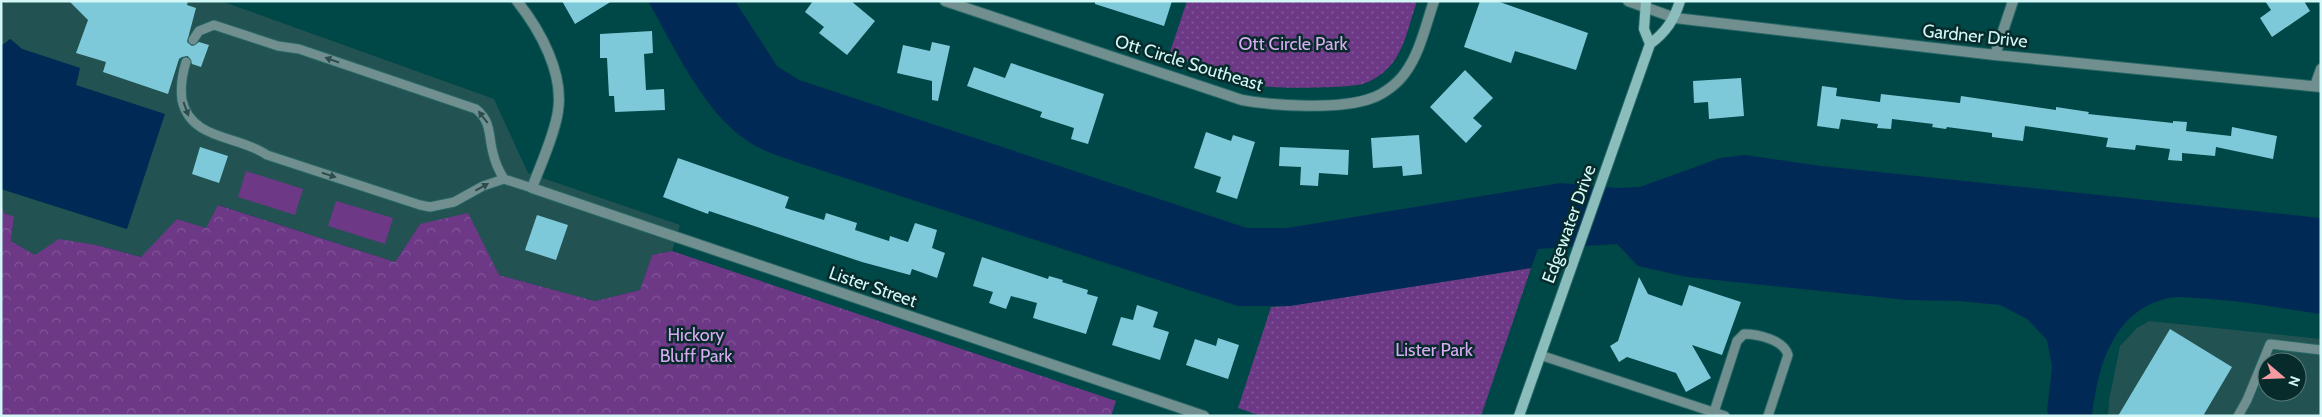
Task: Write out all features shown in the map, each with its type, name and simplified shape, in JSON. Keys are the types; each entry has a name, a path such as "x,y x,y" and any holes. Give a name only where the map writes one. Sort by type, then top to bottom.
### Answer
{"street":[{"path":"517,1 545,48 559,92 558,112 532,188"},
{"name":"Ott Circle Southeast","path":"945,1 1242,100 1284,105 1345,104 1372,98 1390,88 1406,73 1417,51 1434,1"},
{"name":"Gardner Drive","path":"1628,1 1645,4 1675,18 1995,55 2318,87"},
{"name":"Edgewater Drive","path":"1519,416 1650,44 1664,33 1675,18 1680,1"},
{"path":"1995,55 2014,1"},
{"path":"1645,4 1644,28 1650,44"},
{"path":"2318,87 2321,69"},
{"name":"Lister Street","path":"532,188 1204,416"}],"lane":[{"path":"193,40 199,31 214,25 278,46 299,49 476,110 486,120 490,128 492,153 504,178"},
{"path":"186,62 180,86 188,116 195,125 207,132 259,149 267,155 430,207 454,202 483,186 504,178 532,188"},
{"path":"1714,412 1737,341 1744,334 1751,334 1781,344 1786,348 1788,355 1768,416"},
{"path":"2238,416 2248,400 2270,344 2321,350"},
{"path":"1540,355 1724,416"}],"shaded area":[{"path":"5,1 221,1 494,99 528,173 680,225 672,251 652,255 640,290 595,301 499,275 420,224 395,262 219,205 206,228 177,219 142,257 96,245 35,255 11,241 14,216 5,214 1,206 1,189 127,229 76,85 80,68 22,49 11,39 1,46 1,8"},
{"path":"2149,321 2321,339 2321,416 2108,416 2109,400 2120,346 2137,328"}],"green space":[{"name":"Ott Circle Park","path":"1187,1 1417,1 1402,47 1392,63 1381,74 1363,84 1299,88 1264,86 1240,80 1169,55"},
{"path":"246,171 303,189 295,215 238,197"},
{"path":"336,201 393,218 385,244 328,226"},
{"name":"Hickory Bluff Park","path":"218,205 395,262 420,224 468,213 499,275 595,301 640,290 652,255 672,251 1116,401 1111,416 1,416 1,206 5,214 14,216 11,241 35,255 59,239 96,245 141,257 177,219 206,228"},
{"name":"Lister Park","path":"1531,268 1481,416 1261,416 1238,408 1271,307 1289,306"}],"water":[{"path":"648,1 735,1 777,66 799,80 1247,228 1287,228 1561,183 1617,188 1640,187 1720,158 1745,155 1821,166 2321,218 2321,314 2243,302 2183,297 2169,298 2150,304 2134,314 2122,327 2112,343 2104,360 2099,378 2092,416 2049,416 2047,411 2052,367 2047,340 2027,319 2000,305 1959,301 1906,300 1687,277 1638,266 1617,244 1538,249 1531,268 1289,306 1238,306 761,149 733,129 704,97 691,78"},
{"path":"10,39 22,49 80,68 76,85 165,114 127,229 1,189 1,46"}],"building":[{"path":"69,1 188,1 187,5 196,8 187,42 192,46 199,42 209,45 201,67 192,64 188,56 179,59 168,94 103,72 106,62 76,53 88,20"},
{"path":"562,1 612,1 575,24"},
{"path":"813,1 851,1 875,21 847,55 819,33 824,27 805,12"},
{"path":"1095,1 1172,1 1164,26 1095,4"},
{"path":"1480,1 1497,1 1588,33 1576,70 1515,51 1511,63 1464,47"},
{"path":"2265,1 2304,1 2310,11 2272,37 2260,18 2271,10"},
{"path":"652,31 653,53 644,54 646,90 664,89 665,110 615,112 614,96 609,96 607,58 600,58 600,34"},
{"path":"932,42 950,46 938,101 932,100 932,81 897,73 903,45 930,51"},
{"path":"1011,63 1104,94 1088,144 1071,139 1074,128 1040,117 1042,112 967,86 974,67 1005,78"},
{"path":"1465,70 1493,98 1473,118 1482,126 1466,143 1430,107"},
{"path":"1741,78 1744,116 1709,119 1708,102 1694,103 1693,81"},
{"path":"1822,86 1837,88 1836,96 1880,102 1881,94 1960,103 1961,96 2056,110 2056,107 2089,112 2088,114 2173,123 2173,121 2187,122 2186,131 2231,136 2232,127 2277,136 2273,159 2216,147 2215,156 2182,153 2182,161 2168,160 2170,149 2136,145 2135,150 2106,147 2108,138 2025,126 2023,141 1992,137 1992,133 1947,127 1946,129 1932,127 1933,124 1892,119 1891,129 1877,128 1878,124 1841,119 1839,129 1817,126"},
{"path":"1206,132 1231,141 1233,135 1255,142 1237,199 1216,192 1221,177 1194,168"},
{"path":"1419,135 1422,174 1403,176 1402,166 1373,168 1371,138"},
{"path":"200,147 228,156 219,183 192,174"},
{"path":"1280,147 1349,150 1348,175 1319,173 1318,186 1300,185 1301,167 1279,166"},
{"path":"678,158 789,197 785,208 824,220 826,213 857,223 855,230 889,241 890,236 908,242 915,223 937,230 932,248 945,253 937,278 912,269 910,275 862,262 709,211 708,214 663,197"},
{"path":"537,215 568,225 556,260 525,250"},
{"path":"982,257 1048,279 1049,276 1063,280 1062,282 1088,290 1087,294 1098,297 1086,334 1033,318 1037,303 1011,296 1006,309 989,303 993,292 973,286"},
{"path":"1639,277 1648,294 1682,306 1689,285 1741,302 1722,355 1692,345 1711,378 1686,392 1676,373 1627,357 1619,362 1610,346 1618,341"},
{"path":"1137,305 1158,312 1153,327 1169,332 1160,360 1112,345 1121,317 1133,320"},
{"path":"2170,329 2232,367 2203,416 2118,416"},
{"path":"1218,338 1239,345 1228,379 1186,365 1195,339 1216,346"}]}
